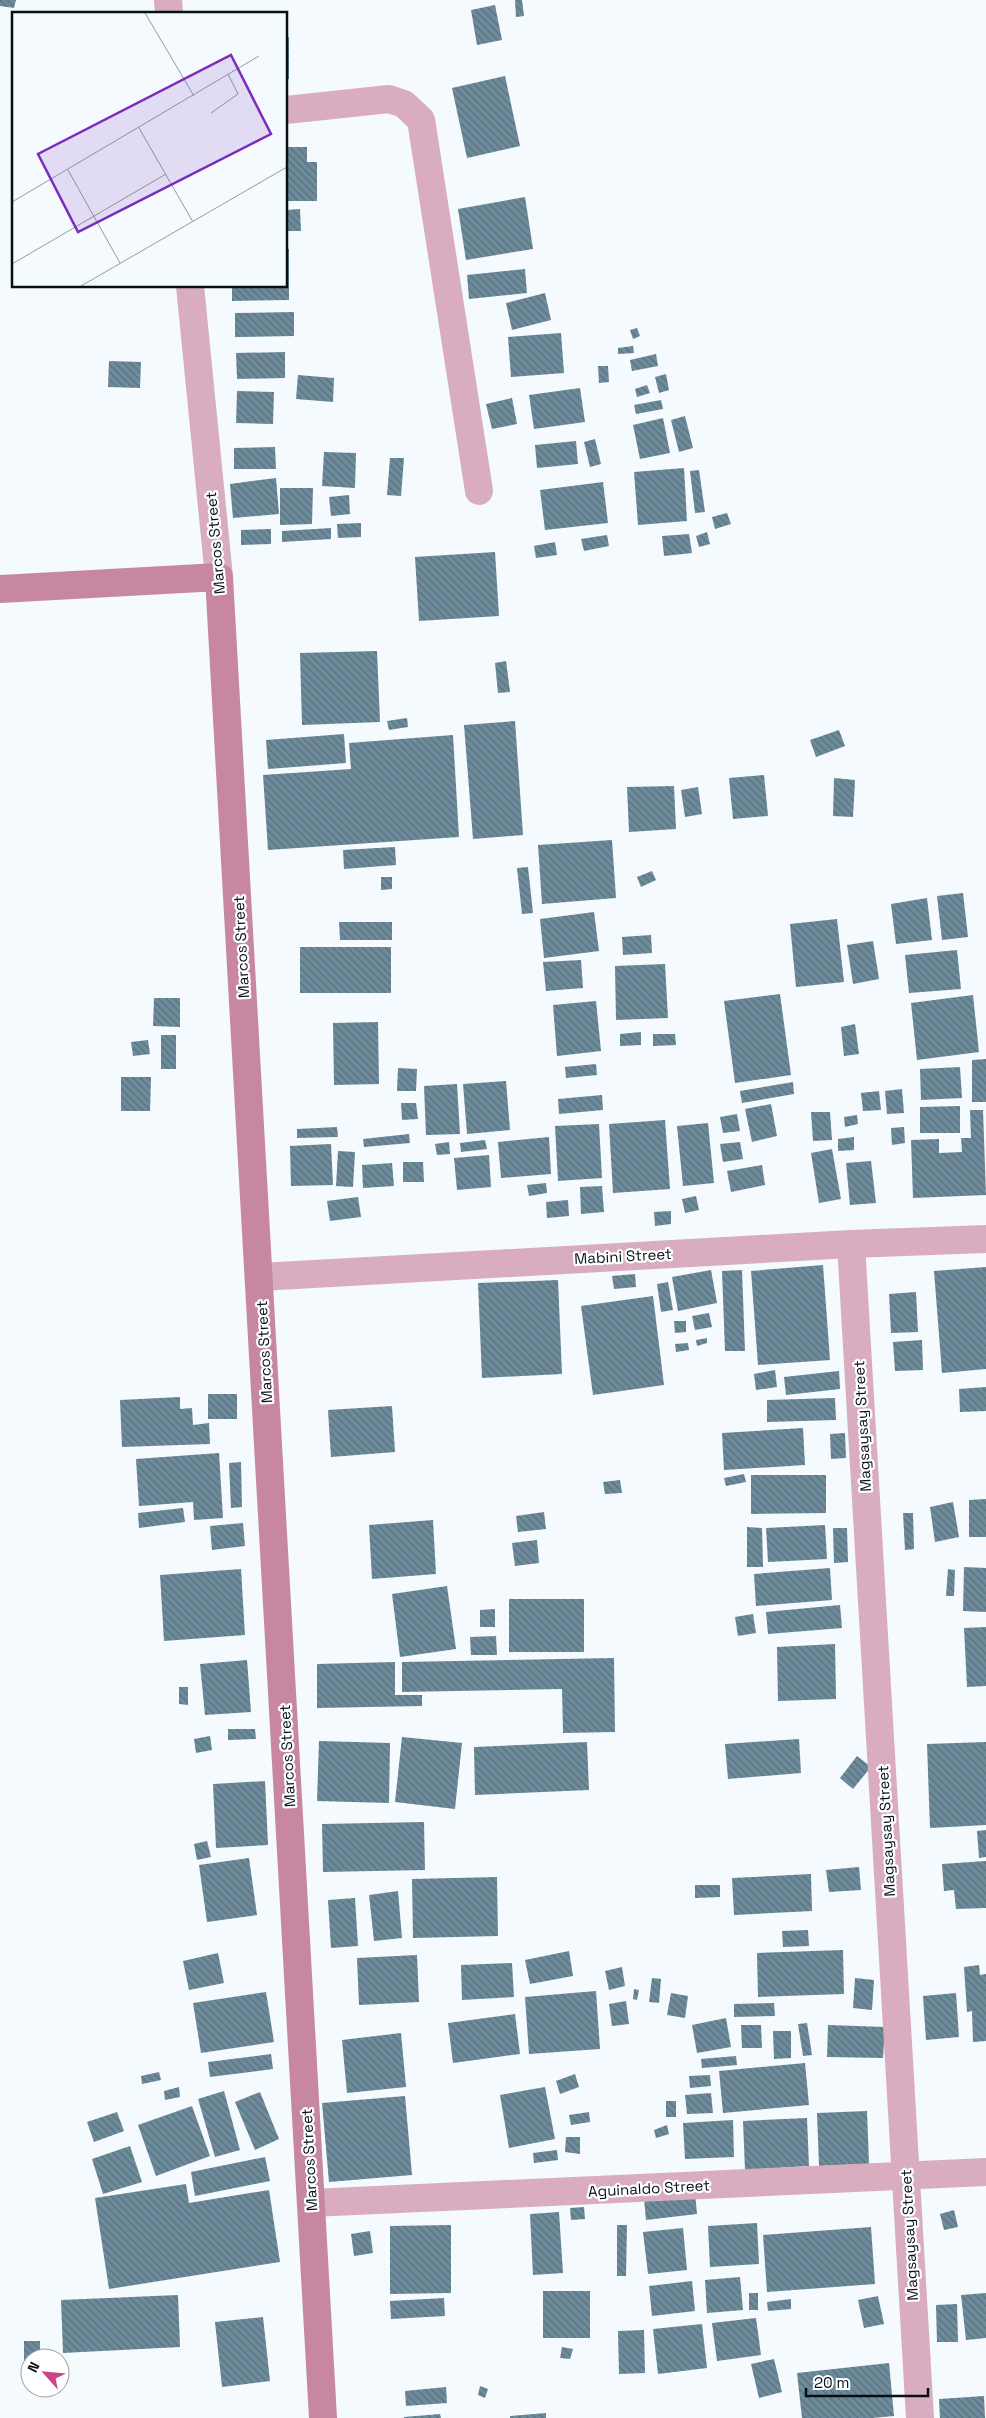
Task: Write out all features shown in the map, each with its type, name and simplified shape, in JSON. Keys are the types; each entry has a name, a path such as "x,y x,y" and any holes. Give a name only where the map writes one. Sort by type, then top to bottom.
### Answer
{"street":[{"path":"288,110 389,100 404,104 421,120 479,491"},
{"name":"Marcos Street","path":"190,288 219,577 324,2418"},
{"path":"0,589 219,577"},
{"name":"Mabini Street","path":"260,1277 851,1244 986,1239"},
{"name":"Magsaysay Street","path":"851,1244 920,2418"},
{"name":"Aguinaldo Street","path":"311,2203 986,2172"}],"building":[{"path":"0,0 16,0 14,8 0,6"},
{"path":"515,0 522,0 524,16 516,17"},
{"path":"495,5 502,40 477,45 471,10"},
{"path":"288,37 289,37 288,79"},
{"path":"505,76 520,146 467,158 452,88"},
{"path":"288,147 307,147 307,162 317,162 317,201 288,201"},
{"path":"525,197 533,249 466,260 458,209"},
{"path":"300,209 301,231 288,231 288,210"},
{"path":"289,249 289,300 232,301 232,288 288,288"},
{"path":"525,269 527,293 469,299 467,275"},
{"path":"545,293 551,320 512,330 506,303"},
{"path":"294,312 294,336 235,337 235,313"},
{"path":"637,328 640,336 633,339 630,330"},
{"path":"561,333 564,373 511,377 508,337"},
{"path":"633,346 634,353 618,354 618,348"},
{"path":"285,352 285,378 237,379 236,353"},
{"path":"656,354 658,366 632,371 630,360"},
{"path":"109,361 141,362 140,388 108,387"},
{"path":"598,366 608,366 609,382 599,383"},
{"path":"666,374 669,390 659,393 655,377"},
{"path":"298,375 334,378 333,402 296,399"},
{"path":"647,385 650,393 637,397 635,389"},
{"path":"580,388 585,422 534,429 529,395"},
{"path":"237,391 274,392 273,424 236,423"},
{"path":"512,398 517,424 492,429 486,404"},
{"path":"661,400 663,409 636,414 634,405"},
{"path":"685,416 693,448 679,452 671,420"},
{"path":"663,418 670,453 640,459 633,425"},
{"path":"595,439 601,464 590,467 584,442"},
{"path":"576,441 578,464 537,468 535,445"},
{"path":"275,447 276,469 234,469 234,448"},
{"path":"324,452 356,453 355,488 322,486"},
{"path":"390,458 404,458 401,496 387,495"},
{"path":"684,468 687,521 638,525 634,472"},
{"path":"699,470 705,512 695,513 690,471"},
{"path":"276,478 279,514 233,518 230,484"},
{"path":"603,482 608,523 545,530 540,490"},
{"path":"280,488 313,488 312,524 280,525"},
{"path":"349,495 350,514 331,516 329,497"},
{"path":"727,513 731,524 715,529 712,517"},
{"path":"361,523 361,537 338,538 337,524"},
{"path":"331,528 331,539 282,542 282,531"},
{"path":"271,529 271,544 241,545 241,530"},
{"path":"707,532 710,544 699,547 696,536"},
{"path":"689,534 692,553 664,556 662,536"},
{"path":"607,535 609,546 584,551 581,539"},
{"path":"555,542 557,555 536,558 534,546"},
{"path":"495,552 499,616 419,621 415,557"},
{"path":"377,651 380,722 302,725 300,653"},
{"path":"506,661 510,692 498,693 495,663"},
{"path":"407,718 408,727 389,730 387,721"},
{"path":"515,721 523,835 473,839 464,725"},
{"path":"839,730 845,746 816,757 810,740"},
{"path":"344,734 346,763 268,769 266,740"},
{"path":"453,735 459,837 268,850 263,775 351,769 349,743"},
{"path":"764,775 768,816 733,819 729,778"},
{"path":"834,778 855,780 853,817 833,816"},
{"path":"674,786 676,829 629,832 627,787"},
{"path":"698,787 702,814 685,817 681,790"},
{"path":"612,840 616,898 542,904 538,845"},
{"path":"395,847 396,865 344,869 343,850"},
{"path":"528,867 533,913 522,914 517,868"},
{"path":"652,871 656,880 641,887 637,877"},
{"path":"381,877 392,877 392,889 381,890"},
{"path":"963,893 968,937 942,940 937,896"},
{"path":"927,898 932,940 896,944 891,904"},
{"path":"594,912 599,951 544,958 540,919"},
{"path":"837,919 844,982 796,987 790,924"},
{"path":"339,922 392,922 392,940 340,940"},
{"path":"651,935 652,953 623,955 622,937"},
{"path":"873,941 879,979 853,984 847,945"},
{"path":"300,947 391,947 391,993 300,993"},
{"path":"957,950 961,989 909,993 905,955"},
{"path":"581,960 583,988 546,991 543,962"},
{"path":"665,964 668,1018 616,1020 615,966"},
{"path":"780,994 791,1075 735,1083 724,1001"},
{"path":"973,995 979,1052 917,1060 911,1003"},
{"path":"154,998 180,998 180,1027 153,1026"},
{"path":"596,1001 601,1051 557,1056 553,1005"},
{"path":"378,1022 379,1084 334,1085 333,1023"},
{"path":"855,1024 859,1054 844,1056 841,1027"},
{"path":"641,1032 641,1045 620,1046 620,1034"},
{"path":"653,1034 675,1034 676,1045 653,1046"},
{"path":"161,1035 176,1035 176,1069 161,1069"},
{"path":"148,1040 150,1054 133,1056 131,1042"},
{"path":"986,1059 986,1102 972,1102 972,1060"},
{"path":"596,1064 597,1075 566,1078 565,1067"},
{"path":"960,1067 962,1098 921,1100 920,1069"},
{"path":"398,1068 417,1069 416,1091 397,1091"},
{"path":"121,1077 151,1077 150,1111 121,1111"},
{"path":"506,1081 510,1130 467,1134 463,1084"},
{"path":"793,1082 794,1094 742,1103 740,1091"},
{"path":"457,1084 460,1134 426,1135 424,1086"},
{"path":"902,1089 904,1113 887,1114 885,1091"},
{"path":"879,1091 881,1110 863,1111 861,1093"},
{"path":"602,1095 603,1110 559,1114 558,1099"},
{"path":"401,1103 416,1103 418,1119 402,1120"},
{"path":"771,1104 777,1136 752,1142 745,1109"},
{"path":"960,1106 960,1133 920,1133 920,1107"},
{"path":"970,1110 983,1110 986,1195 913,1198 911,1140 939,1139 939,1153 962,1152 961,1138 971,1138"},
{"path":"811,1112 830,1112 832,1140 813,1141"},
{"path":"737,1114 740,1131 723,1133 720,1117"},
{"path":"857,1115 858,1124 845,1127 844,1117"},
{"path":"665,1120 670,1189 613,1193 609,1124"},
{"path":"708,1123 714,1183 683,1186 677,1126"},
{"path":"599,1124 602,1178 558,1181 555,1126"},
{"path":"337,1127 338,1137 297,1138 297,1129"},
{"path":"904,1127 905,1143 892,1145 891,1128"},
{"path":"409,1134 410,1143 364,1147 363,1139"},
{"path":"549,1137 551,1174 501,1178 498,1142"},
{"path":"854,1137 854,1150 838,1151 838,1139"},
{"path":"485,1140 487,1149 461,1152 460,1143"},
{"path":"449,1142 450,1154 437,1155 435,1144"},
{"path":"740,1142 743,1159 723,1162 720,1144"},
{"path":"331,1144 333,1185 291,1186 290,1146"},
{"path":"832,1149 841,1199 819,1203 811,1153"},
{"path":"338,1151 355,1152 353,1187 336,1186"},
{"path":"489,1155 491,1187 457,1190 454,1158"},
{"path":"871,1161 876,1203 850,1205 846,1163"},
{"path":"403,1162 423,1162 424,1182 403,1182"},
{"path":"392,1163 394,1186 363,1188 362,1165"},
{"path":"762,1165 765,1185 731,1192 727,1171"},
{"path":"546,1183 547,1193 529,1196 527,1185"},
{"path":"602,1186 604,1212 581,1214 580,1187"},
{"path":"696,1196 699,1210 685,1213 682,1199"},
{"path":"358,1197 361,1217 330,1221 327,1201"},
{"path":"568,1200 569,1216 547,1218 546,1202"},
{"path":"671,1211 671,1224 655,1226 654,1212"},
{"path":"823,1265 830,1360 758,1365 751,1271"},
{"path":"986,1267 986,1369 942,1373 934,1271"},
{"path":"711,1270 717,1303 678,1311 672,1277"},
{"path":"742,1270 745,1351 725,1351 722,1271"},
{"path":"635,1274 636,1287 614,1289 612,1276"},
{"path":"558,1280 562,1374 482,1378 478,1283"},
{"path":"668,1282 673,1310 661,1312 657,1284"},
{"path":"916,1292 918,1332 891,1333 889,1294"},
{"path":"653,1296 664,1385 593,1395 581,1306"},
{"path":"709,1313 712,1327 695,1330 692,1316"},
{"path":"674,1321 686,1321 686,1332 675,1333"},
{"path":"707,1338 707,1343 697,1346 696,1340"},
{"path":"922,1340 923,1370 895,1371 893,1342"},
{"path":"688,1343 689,1350 676,1352 675,1344"},
{"path":"775,1370 777,1387 756,1390 754,1374"},
{"path":"839,1371 840,1389 786,1395 784,1377"},
{"path":"986,1387 986,1411 960,1412 959,1389"},
{"path":"208,1394 237,1394 237,1419 208,1419"},
{"path":"180,1397 180,1409 192,1408 193,1425 209,1423 210,1444 122,1447 120,1400"},
{"path":"835,1398 836,1420 767,1422 767,1400"},
{"path":"392,1406 395,1452 331,1457 328,1410"},
{"path":"803,1428 805,1465 724,1470 722,1433"},
{"path":"845,1433 846,1458 831,1459 830,1434"},
{"path":"219,1453 223,1518 194,1520 193,1502 139,1506 136,1459"},
{"path":"241,1462 242,1507 231,1508 229,1463"},
{"path":"744,1474 746,1482 726,1486 724,1478"},
{"path":"751,1475 826,1475 826,1513 751,1514"},
{"path":"620,1480 622,1493 605,1494 603,1482"},
{"path":"986,1499 986,1537 969,1537 969,1500"},
{"path":"953,1502 959,1537 935,1542 930,1507"},
{"path":"183,1508 185,1522 139,1528 138,1513"},
{"path":"544,1512 546,1529 518,1532 516,1516"},
{"path":"903,1513 913,1513 914,1549 905,1550"},
{"path":"433,1520 436,1574 372,1579 369,1525"},
{"path":"243,1523 245,1546 212,1550 210,1526"},
{"path":"825,1525 827,1559 768,1562 766,1528"},
{"path":"747,1527 762,1528 763,1567 747,1567"},
{"path":"833,1528 847,1528 848,1562 834,1563"},
{"path":"537,1540 539,1563 515,1566 512,1543"},
{"path":"964,1567 986,1568 986,1612 963,1611"},
{"path":"830,1568 832,1600 756,1606 754,1574"},
{"path":"241,1569 245,1635 164,1641 160,1575"},
{"path":"948,1569 955,1570 954,1596 946,1596"},
{"path":"447,1586 456,1649 400,1657 392,1594"},
{"path":"509,1599 584,1599 584,1652 509,1652"},
{"path":"840,1605 842,1628 768,1634 766,1612"},
{"path":"495,1609 495,1627 480,1627 480,1610"},
{"path":"753,1614 756,1633 738,1636 735,1617"},
{"path":"986,1627 986,1686 967,1687 964,1628"},
{"path":"496,1636 497,1655 471,1655 470,1637"},
{"path":"835,1644 836,1699 778,1701 777,1647"},
{"path":"614,1658 615,1732 563,1733 562,1689 402,1692 402,1662"},
{"path":"247,1660 251,1712 205,1715 200,1664"},
{"path":"395,1662 395,1695 422,1695 422,1706 317,1708 317,1664"},
{"path":"179,1687 188,1687 188,1705 179,1704"},
{"path":"228,1729 255,1729 256,1739 228,1740"},
{"path":"210,1736 212,1750 196,1753 194,1739"},
{"path":"402,1737 462,1743 455,1809 395,1802"},
{"path":"799,1739 801,1773 728,1779 725,1744"},
{"path":"319,1741 390,1743 389,1803 317,1801"},
{"path":"587,1742 589,1790 475,1795 474,1747"},
{"path":"986,1742 986,1825 930,1828 927,1744"},
{"path":"857,1756 871,1767 853,1789 840,1778"},
{"path":"265,1781 268,1845 216,1848 213,1784"},
{"path":"424,1822 425,1870 323,1872 322,1824"},
{"path":"986,1830 986,1857 979,1858 977,1831"},
{"path":"207,1841 211,1857 197,1860 194,1844"},
{"path":"249,1858 257,1915 207,1922 199,1865"},
{"path":"986,1861 986,1908 956,1909 954,1890 944,1891 942,1864"},
{"path":"859,1867 861,1890 829,1892 826,1870"},
{"path":"811,1874 812,1911 734,1915 732,1878"},
{"path":"497,1877 498,1936 413,1938 412,1879"},
{"path":"695,1885 720,1885 720,1897 695,1898"},
{"path":"398,1891 402,1938 374,1941 369,1895"},
{"path":"355,1898 358,1946 331,1948 328,1900"},
{"path":"808,1930 809,1946 783,1947 782,1931"},
{"path":"843,1950 844,1994 758,1997 757,1953"},
{"path":"569,1951 573,1976 530,1984 525,1960"},
{"path":"218,1953 224,1983 189,1990 183,1961"},
{"path":"417,1955 419,2002 359,2005 357,1958"},
{"path":"512,1963 514,1997 462,2000 461,1965"},
{"path":"979,1965 980,1975 986,1974 986,2041 973,2042 972,2011 967,2012 964,1967"},
{"path":"622,1967 625,1986 609,1990 605,1971"},
{"path":"652,1978 661,1979 659,2003 649,2002"},
{"path":"855,1978 874,1980 872,2010 853,2008"},
{"path":"634,1989 639,1990 637,2000 633,1999"},
{"path":"596,1991 600,2049 529,2054 525,1997"},
{"path":"266,1992 274,2042 201,2053 193,2003"},
{"path":"671,1993 688,1996 685,2018 667,2015"},
{"path":"956,1993 959,2037 926,2040 923,1996"},
{"path":"626,2001 629,2024 612,2026 609,2004"},
{"path":"774,2003 775,2016 734,2017 734,2004"},
{"path":"515,2014 520,2054 453,2063 448,2023"},
{"path":"726,2018 731,2047 697,2053 692,2025"},
{"path":"807,2023 812,2055 803,2056 798,2024"},
{"path":"741,2025 761,2025 762,2048 742,2048"},
{"path":"828,2025 885,2027 883,2058 827,2057"},
{"path":"773,2031 791,2031 791,2058 774,2059"},
{"path":"401,2033 406,2087 347,2093 342,2040"},
{"path":"271,2054 273,2069 210,2077 208,2062"},
{"path":"736,2056 737,2065 702,2068 701,2059"},
{"path":"805,2063 809,2105 723,2113 719,2071"},
{"path":"159,2072 161,2080 142,2084 141,2076"},
{"path":"575,2074 579,2087 560,2094 556,2081"},
{"path":"710,2075 711,2086 690,2088 689,2076"},
{"path":"179,2087 180,2097 165,2100 164,2091"},
{"path":"545,2087 555,2139 509,2148 500,2095"},
{"path":"224,2091 240,2150 215,2157 198,2099"},
{"path":"260,2092 279,2139 255,2150 235,2102"},
{"path":"711,2093 713,2113 687,2114 685,2095"},
{"path":"405,2096 412,2175 329,2182 322,2103"},
{"path":"666,2101 676,2101 676,2117 666,2117"},
{"path":"192,2106 210,2156 156,2176 138,2125"},
{"path":"867,2111 869,2164 819,2166 817,2113"},
{"path":"117,2112 124,2131 94,2142 87,2122"},
{"path":"589,2112 590,2122 571,2125 569,2115"},
{"path":"807,2118 809,2166 745,2170 743,2121"},
{"path":"733,2120 734,2157 685,2159 683,2123"},
{"path":"667,2125 669,2134 656,2138 654,2130"},
{"path":"566,2137 580,2137 580,2154 565,2152"},
{"path":"130,2146 142,2182 103,2194 92,2159"},
{"path":"557,2150 558,2160 534,2163 533,2153"},
{"path":"265,2157 270,2181 195,2196 191,2172"},
{"path":"186,2184 189,2203 269,2190 280,2262 109,2289 95,2198"},
{"path":"695,2193 697,2214 646,2220 644,2199"},
{"path":"584,2207 585,2219 571,2220 570,2208"},
{"path":"954,2210 958,2227 944,2230 940,2214"},
{"path":"559,2212 563,2273 533,2275 530,2214"},
{"path":"757,2223 759,2264 710,2267 708,2226"},
{"path":"451,2225 451,2293 390,2294 390,2226"},
{"path":"617,2225 627,2225 626,2276 617,2276"},
{"path":"871,2227 875,2284 767,2292 763,2235"},
{"path":"683,2228 687,2270 648,2274 643,2232"},
{"path":"370,2231 373,2253 354,2256 351,2234"},
{"path":"740,2277 743,2310 707,2313 705,2280"},
{"path":"692,2281 695,2311 652,2316 649,2286"},
{"path":"543,2291 590,2291 590,2338 543,2338"},
{"path":"749,2293 758,2293 758,2310 749,2310"},
{"path":"986,2293 986,2338 966,2340 961,2295"},
{"path":"178,2295 180,2347 70,2353 70,2348 63,2348 61,2300"},
{"path":"878,2296 884,2324 864,2328 858,2300"},
{"path":"444,2298 445,2316 391,2319 390,2301"},
{"path":"791,2299 791,2309 768,2311 767,2302"},
{"path":"957,2304 958,2342 937,2342 936,2305"},
{"path":"263,2317 270,2381 222,2387 215,2322"},
{"path":"756,2318 761,2355 717,2361 712,2323"},
{"path":"702,2324 707,2368 658,2374 653,2329"},
{"path":"644,2330 645,2373 619,2374 618,2331"},
{"path":"24,2341 40,2341 40,2348 24,2348"},
{"path":"562,2347 573,2349 570,2359 560,2358"},
{"path":"774,2359 782,2392 759,2398 751,2364"},
{"path":"889,2363 894,2416 872,2418 802,2418 797,2373"},
{"path":"480,2386 488,2389 485,2398 478,2395"},
{"path":"446,2387 447,2403 406,2406 405,2391"},
{"path":"984,2396 985,2418 940,2418 939,2399"},
{"path":"546,2413 546,2418 510,2418 510,2416"},
{"path":"440,2414 441,2418 404,2418 404,2417"}]}
